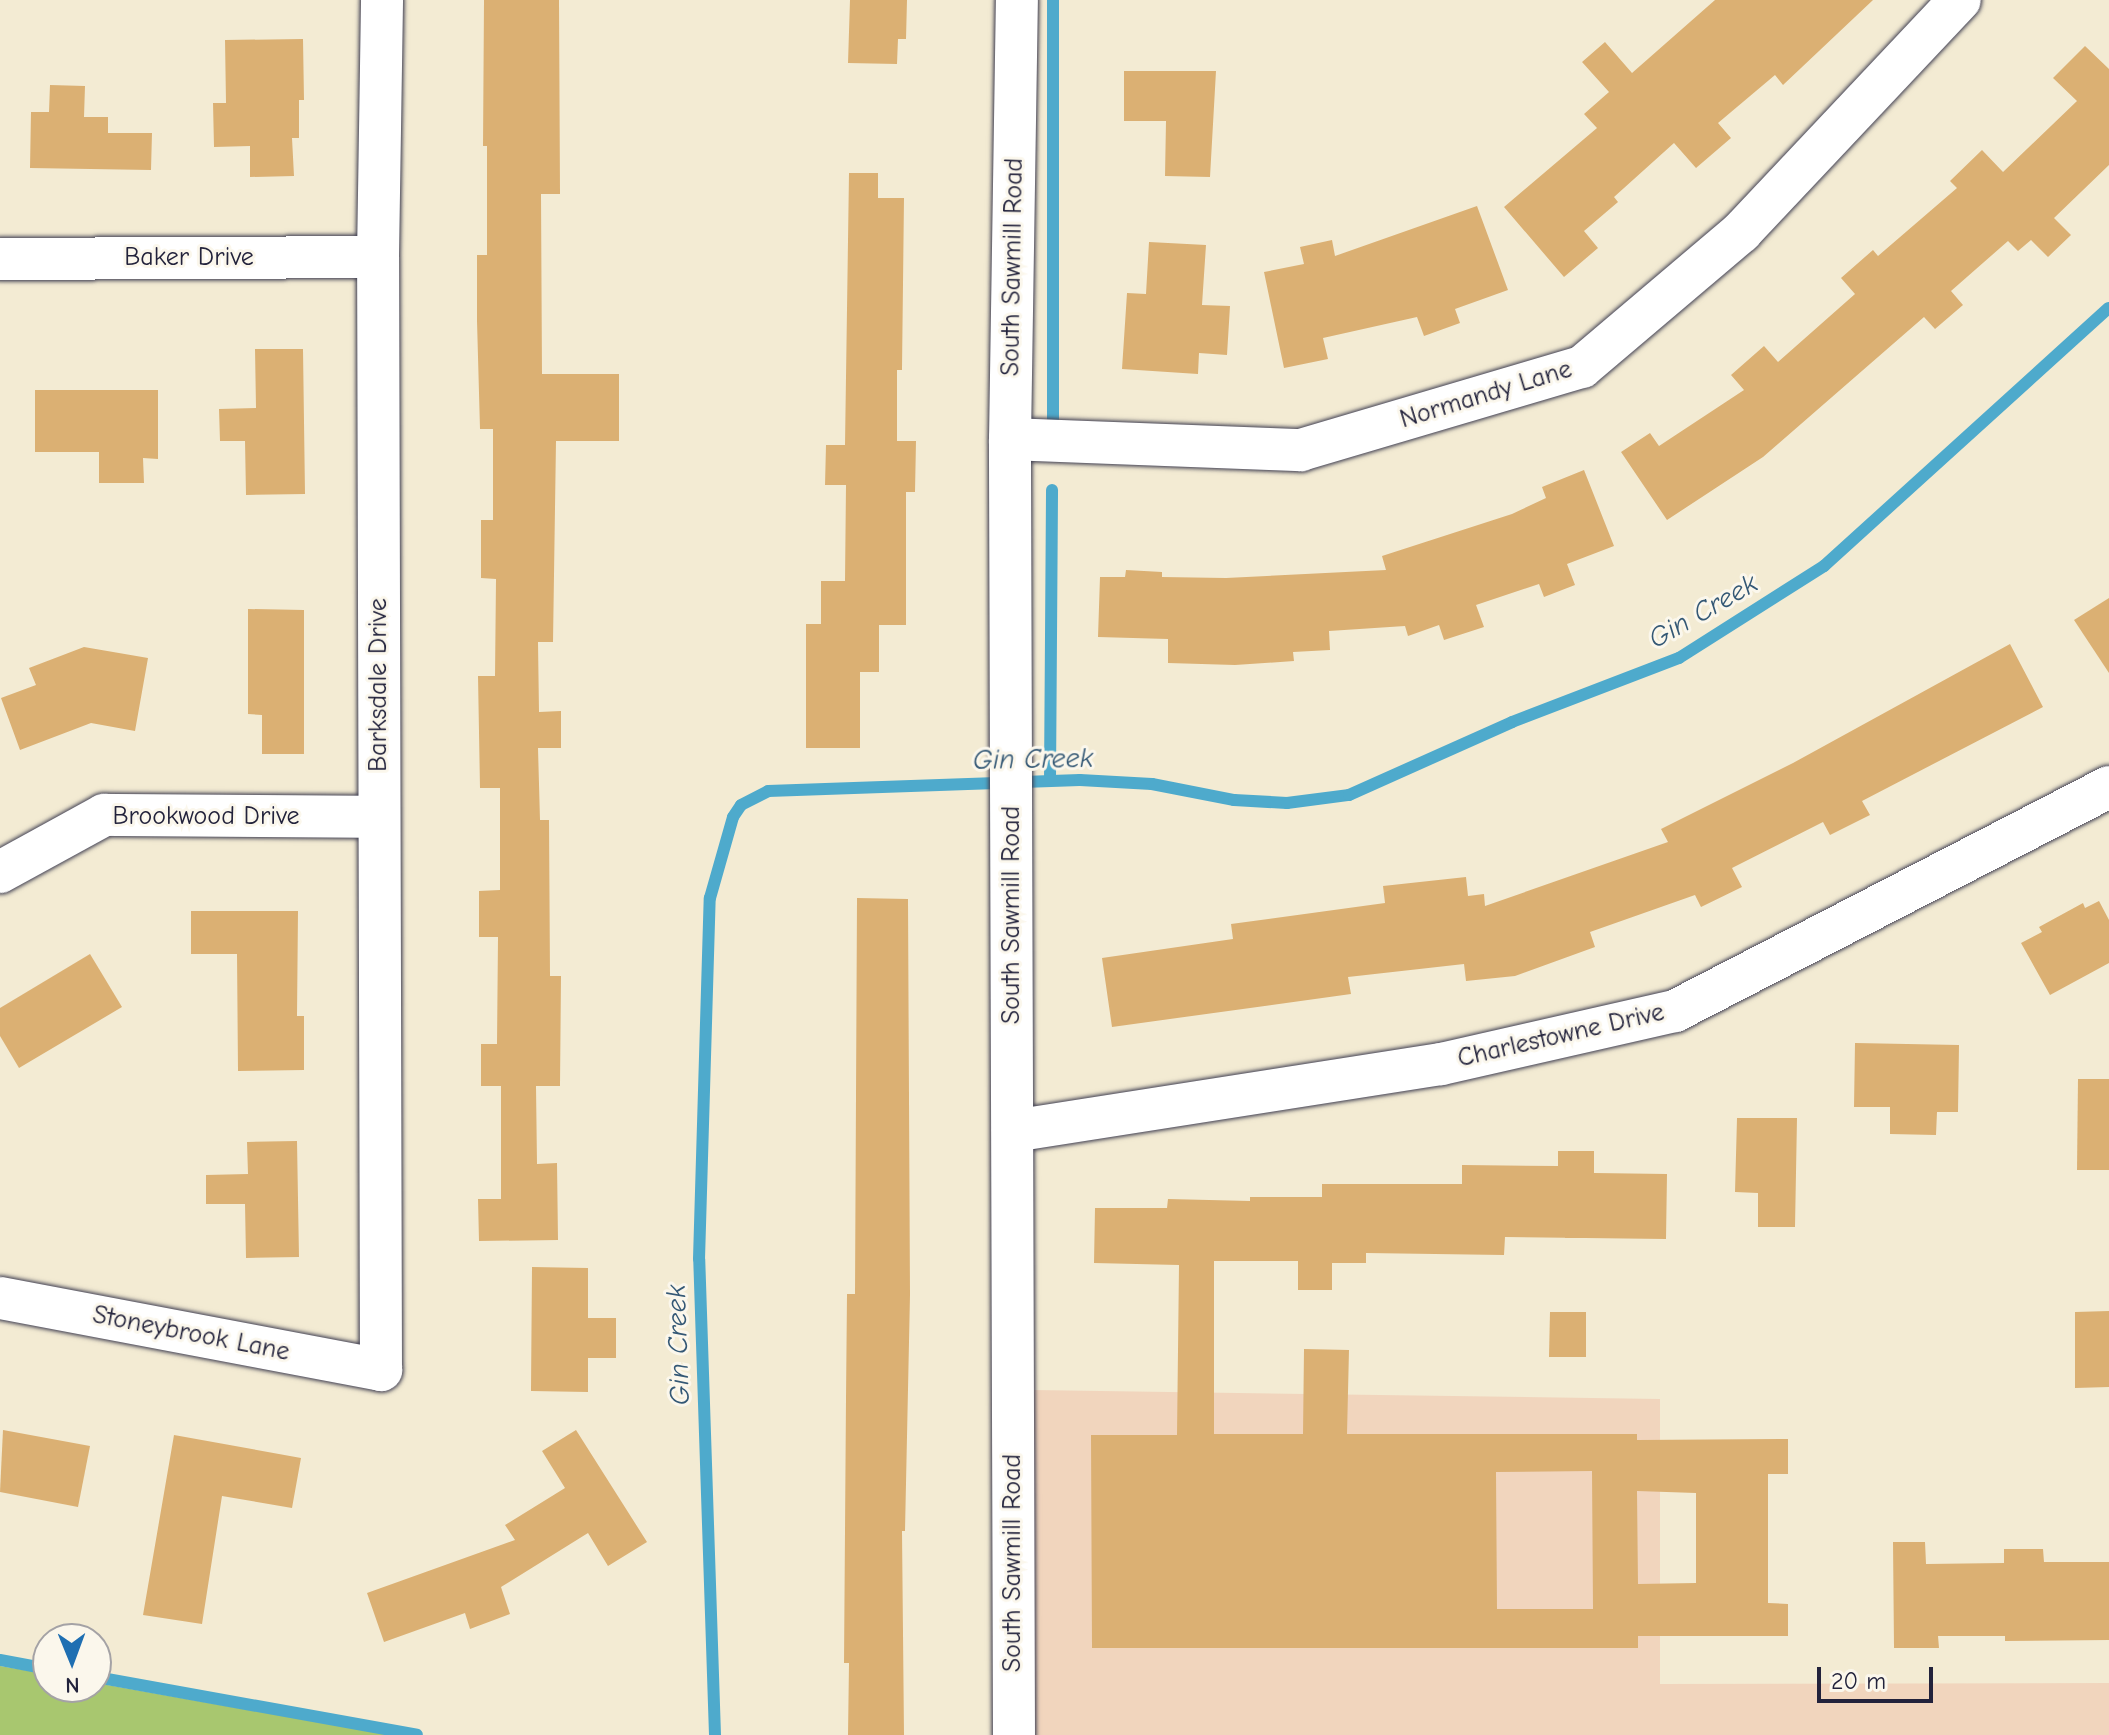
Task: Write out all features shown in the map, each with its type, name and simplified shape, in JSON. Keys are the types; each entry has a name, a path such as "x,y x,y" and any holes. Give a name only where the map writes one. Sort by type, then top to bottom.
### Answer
{"street":[{"name":"Barksdale Drive","path":"381,1370 378,257 382,0"},
{"name":"South Sawmill Road","path":"1014,1735 1010,439 1017,0"},
{"name":"Normandy Lane","path":"1010,439 1301,450 1582,367 1741,232 1960,0"},
{"name":"Baker Drive","path":"0,259 378,257"},
{"name":"Charlestowne Drive","path":"1013,1131 1441,1064 1675,1011 2109,787"},
{"name":"Brookwood Drive","path":"0,872 104,815 379,817"},
{"name":"Stoneybrook Lane","path":"0,1298 381,1370"}],"shaded area":[{"path":"1032,1390 1660,1399 1660,1684 2109,1683 2109,1735 1034,1735"}],"green space":[{"path":"0,1666 32,1671 32,1703 112,1703 112,1686 391,1735 0,1735"}],"building":[{"path":"484,0 559,0 560,194 541,194 542,374 619,374 619,441 556,441 553,642 538,642 539,712 561,711 561,748 538,748 540,820 549,820 550,976 561,976 560,1086 536,1086 537,1164 557,1163 558,1240 479,1241 478,1199 501,1199 501,1086 481,1086 481,1044 497,1044 498,937 479,937 479,891 500,890 500,788 480,788 478,676 495,676 496,579 481,578 481,520 493,520 493,429 480,429 477,321 477,255 487,255 487,146 483,146"},
{"path":"850,0 907,0 906,39 898,39 897,64 848,63"},
{"path":"1715,0 1873,0 1783,85 1775,75 1718,123 1731,138 1696,168 1674,143 1614,197 1618,202 1584,231 1598,248 1564,277 1504,207 1597,128 1584,114 1609,92 1582,62 1605,42 1632,73"},
{"path":"303,39 304,100 299,100 299,138 292,138 294,176 250,177 250,146 214,147 213,103 226,103 225,40"},
{"path":"2085,46 2109,69 2109,165 2054,218 2071,235 2048,257 2031,240 2018,251 2008,241 1951,291 1963,305 1935,329 1924,317 1763,457 1667,520 1621,452 1650,433 1659,446 1744,390 1731,375 1764,346 1778,362 1855,294 1841,278 1873,250 1878,256 1957,188 1950,181 1982,150 2003,172 2077,101 2053,78"},
{"path":"1124,71 1216,71 1210,177 1165,176 1166,121 1124,121"},
{"path":"50,85 85,86 84,117 108,117 108,133 152,133 151,170 30,168 31,112 49,112"},
{"path":"849,173 878,173 878,198 904,198 902,370 897,370 897,441 916,441 915,492 906,492 906,625 879,625 879,672 860,672 860,748 806,748 806,624 821,624 821,581 845,581 846,485 825,485 826,445 845,445"},
{"path":"1477,206 1508,290 1455,309 1460,323 1424,336 1417,317 1323,338 1328,359 1284,368 1264,272 1304,264 1300,247 1332,240 1335,256"},
{"path":"1149,242 1206,245 1202,305 1230,306 1227,355 1199,353 1198,374 1122,369 1127,293 1146,294"},
{"path":"255,349 303,349 305,494 246,495 245,441 220,441 219,409 256,408"},
{"path":"35,390 158,390 158,459 143,458 144,483 99,483 99,452 35,452"},
{"path":"1584,470 1614,546 1567,564 1575,585 1544,597 1539,584 1476,605 1484,627 1444,640 1439,625 1408,636 1405,626 1329,631 1330,650 1293,652 1294,661 1235,665 1168,663 1168,639 1098,637 1100,577 1125,577 1126,570 1162,572 1162,577 1226,578 1386,570 1382,556 1512,514 1546,498 1542,487"},
{"path":"2109,598 2109,673 2074,620"},
{"path":"248,609 304,610 304,754 262,754 262,715 248,714"},
{"path":"2010,644 2043,707 1862,801 1870,815 1830,835 1823,822 1732,868 1742,887 1701,907 1695,895 1590,932 1595,947 1515,976 1466,981 1464,964 1348,977 1351,994 1112,1027 1102,958 1233,939 1231,924 1385,903 1383,886 1466,877 1468,896 1484,894 1485,906 1668,842 1661,829 1793,763"},
{"path":"84,647 148,658 135,731 91,723 20,750 1,698 36,685 29,668"},
{"path":"857,898 908,899 910,1295 905,1531 902,1531 904,1735 848,1735 849,1663 844,1663 847,1294 855,1294"},
{"path":"2099,901 2109,920 2109,963 2050,995 2021,943 2042,932 2039,927 2083,903 2085,908"},
{"path":"191,911 298,911 297,1016 304,1016 304,1070 238,1071 237,954 191,954"},
{"path":"90,954 122,1007 19,1068 0,1036 0,1008"},
{"path":"1855,1043 1959,1045 1958,1112 1937,1112 1936,1135 1890,1134 1890,1107 1854,1107"},
{"path":"2078,1079 2109,1079 2109,1170 2077,1170"},
{"path":"1737,1118 1797,1118 1795,1227 1758,1227 1758,1193 1735,1192"},
{"path":"297,1141 299,1257 246,1258 245,1204 206,1204 206,1175 248,1174 247,1142"},
{"path":"1558,1151 1594,1151 1594,1173 1667,1174 1666,1239 1505,1237 1504,1255 1366,1253 1366,1263 1332,1263 1332,1290 1298,1290 1298,1261 1214,1261 1214,1434 1303,1434 1304,1349 1349,1350 1347,1434 1637,1434 1637,1440 1788,1439 1788,1474 1768,1474 1768,1603 1788,1604 1788,1636 1638,1636 1638,1648 1092,1648 1091,1435 1177,1435 1179,1265 1094,1263 1095,1208 1167,1208 1168,1199 1250,1201 1250,1197 1322,1197 1322,1184 1462,1184 1462,1165 1558,1166","holes":["1592,1471 1593,1609 1497,1609 1496,1472","1637,1491 1696,1493 1696,1583 1638,1584"]},
{"path":"532,1267 588,1268 588,1318 616,1318 616,1358 588,1358 588,1392 531,1391"},
{"path":"2109,1311 2109,1387 2075,1388 2075,1312"},
{"path":"1550,1312 1586,1312 1586,1357 1549,1357"},
{"path":"3,1430 90,1446 78,1507 0,1492"},
{"path":"576,1430 647,1542 608,1566 588,1533 501,1587 510,1614 470,1629 465,1613 384,1642 367,1593 515,1540 505,1525 565,1488 542,1451"},
{"path":"174,1435 301,1458 292,1508 222,1496 202,1624 143,1615"},
{"path":"1893,1542 1925,1542 1926,1564 2004,1563 2004,1549 2043,1549 2044,1562 2109,1562 2109,1640 2005,1641 2005,1636 1938,1636 1939,1648 1894,1648"}],"waterway":[{"path":"1053,0 1053,419"},
{"name":"Gin Creek","path":"715,1735 699,1259 710,898 733,817 741,805 768,791 1080,780 1152,784 1234,800 1287,803 1349,795 1512,722 1679,658 1824,566 2109,308"},
{"path":"1050,780 1052,490"},
{"name":"Gin Creek","path":"0,1660 32,1666"},
{"name":"Gin Creek","path":"112,1680 417,1735"}]}
